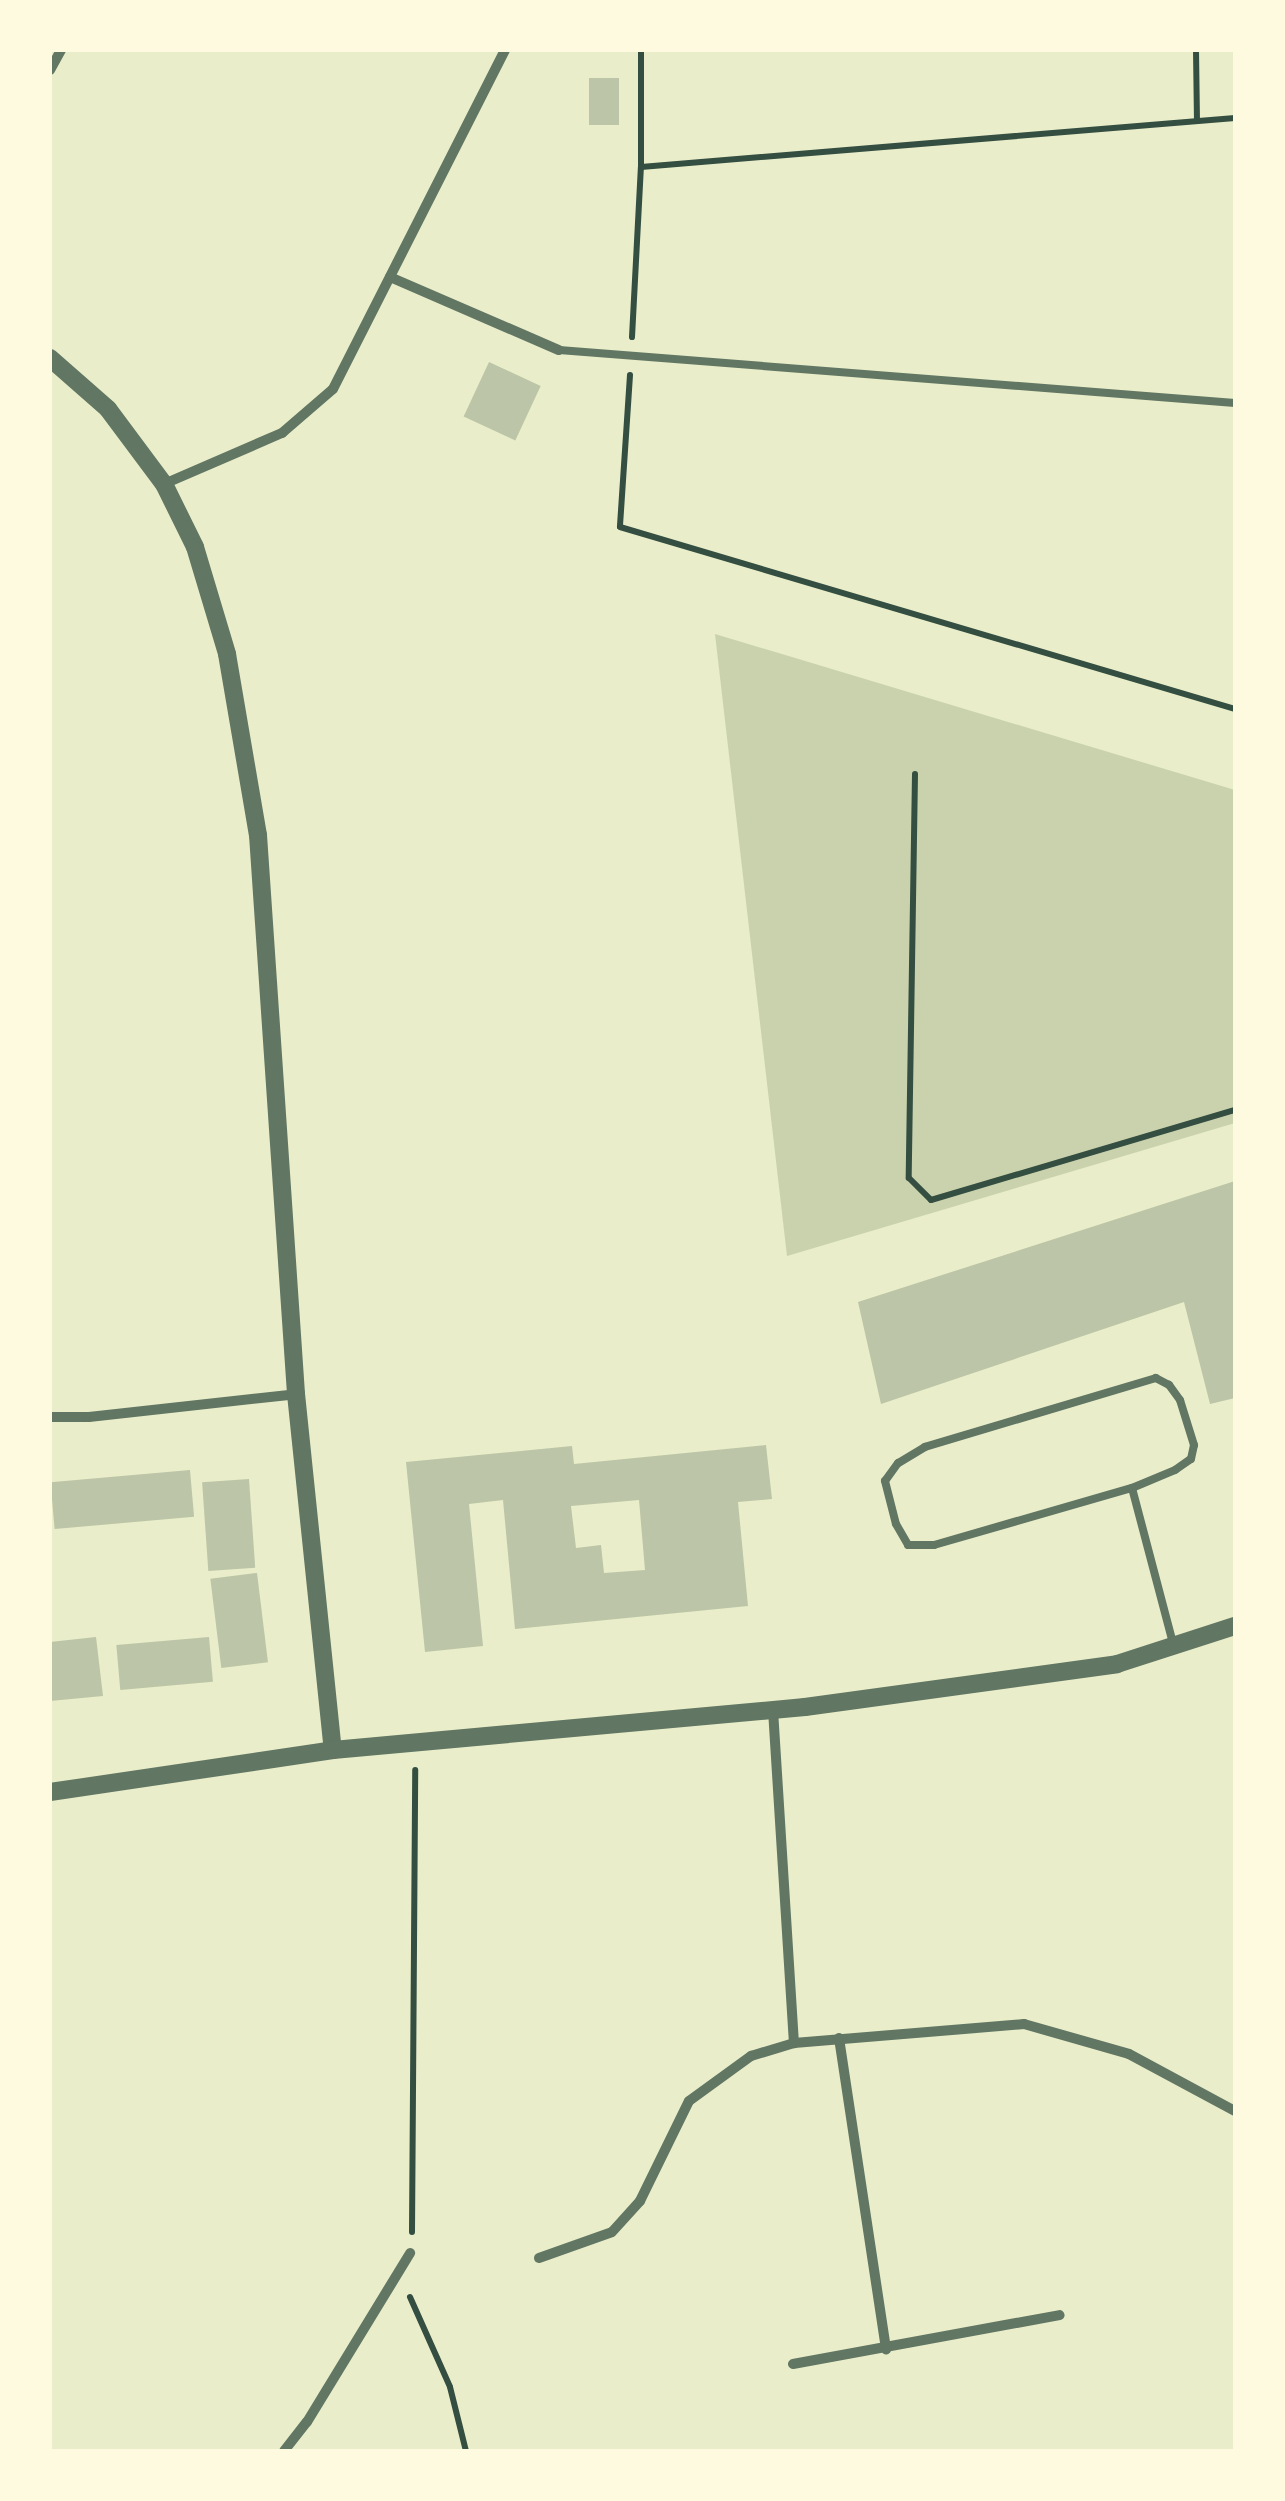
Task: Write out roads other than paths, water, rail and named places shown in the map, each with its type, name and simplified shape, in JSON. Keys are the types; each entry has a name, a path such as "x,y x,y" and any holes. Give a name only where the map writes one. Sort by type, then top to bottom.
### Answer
{"street":[{"path":"50,70 61,50"},
{"path":"164,484 282,433 334,390 505,50"},
{"path":"390,278 559,350"},
{"path":"50,358 108,408 164,484 195,547 227,654 258,835 296,1394 333,1750"},
{"path":"50,1417 89,1417 296,1394"},
{"path":"50,1792 333,1750 773,1710 1117,1664 1235,1626"},
{"path":"773,1710 794,2043"},
{"path":"539,2258 612,2232 640,2201 689,2101 751,2056 794,2043 1024,2024 1129,2054 1235,2112"},
{"path":"839,2038 886,2349"},
{"path":"284,2451 307,2422 410,2253"},
{"path":"792,2364 1060,2315"}],"lane":[{"path":"559,350 1235,403"},
{"path":"1156,1378 1169,1385 1180,1400 1194,1446 1192,1459 1132,1488 934,1545 908,1545 896,1524 885,1481 898,1463 926,1448 1156,1378"},
{"path":"1132,1488 1174,1648"}]}
